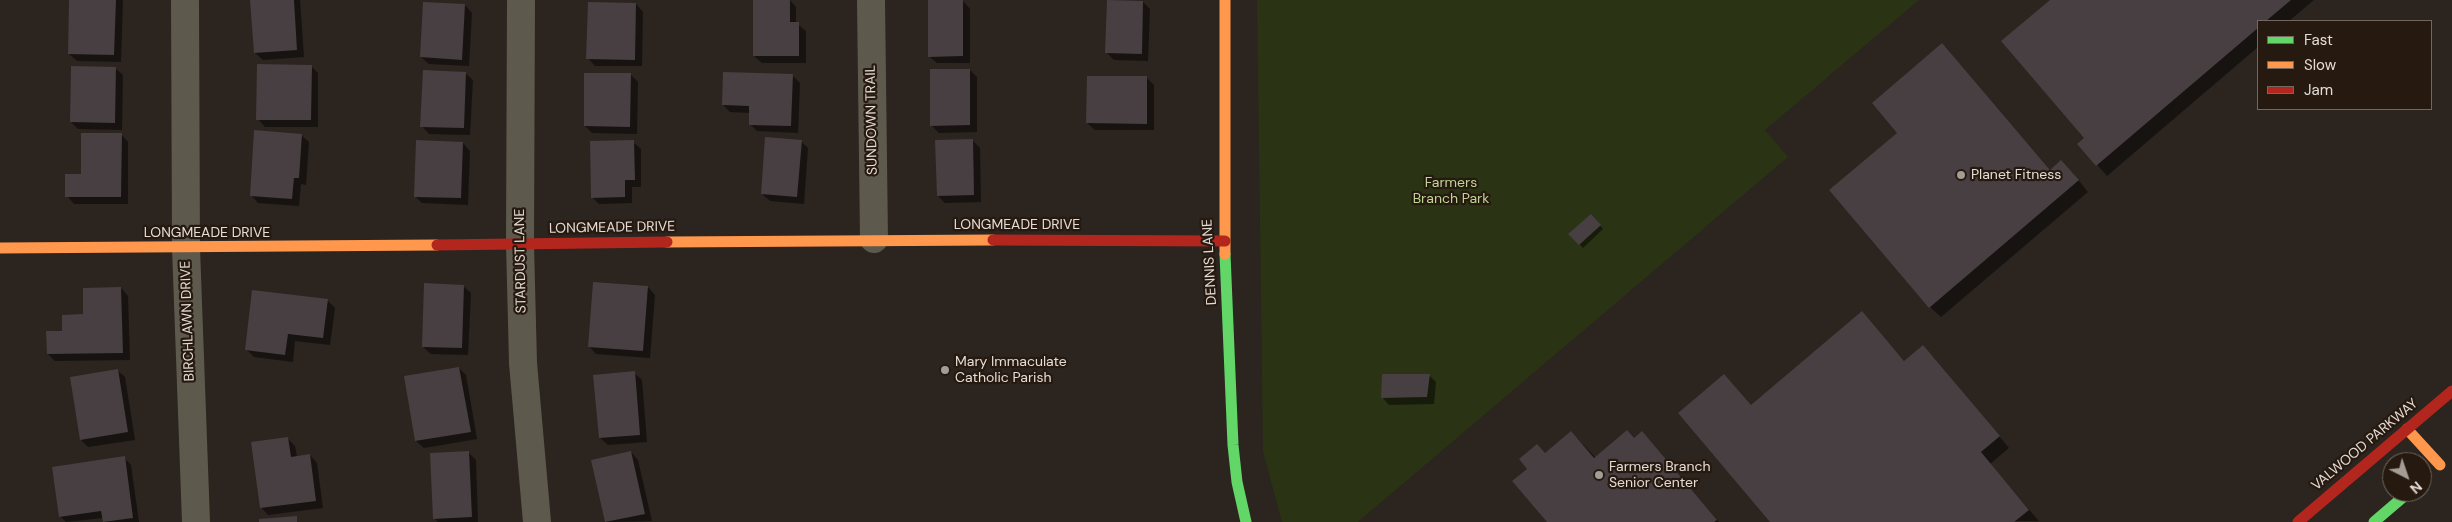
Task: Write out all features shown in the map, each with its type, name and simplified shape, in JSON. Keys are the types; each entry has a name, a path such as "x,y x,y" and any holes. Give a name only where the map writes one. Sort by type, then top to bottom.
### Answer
{"street":[{"name":"BIRCHLAWN DRIVE","path":"185,0 186,248 196,522"},
{"name":"STARDUST LANE","path":"521,0 520,244 523,363 537,522"},
{"name":"SUNDOWN TRAIL","path":"871,0 874,239"},
{"name":"DENNIS LANE","path":"1225,0 1223,207 1234,445 1237,482 1246,522"},
{"name":"LONGMEADE DRIVE","path":"0,248 186,248 874,239 1225,241"},
{"name":"VALWOOD PARKWAY","path":"2298,522 2452,391"},
{"path":"2407,429 2437,468 2452,455"},
{"path":"2374,522 2397,502"}],"green space":[{"name":"Farmers Branch Park","path":"1257,0 1919,0 1765,130 1788,157 1358,522 1282,522 1263,452"}],"building":[{"path":"69,0 116,0 114,55 68,54"},
{"path":"250,0 294,0 297,50 254,53"},
{"path":"753,0 790,0 790,22 799,22 799,56 753,56"},
{"path":"928,0 963,0 963,56 928,57"},
{"path":"1107,0 1143,1 1142,54 1105,53"},
{"path":"2050,0 2291,0 2267,20 2257,20 2257,29 2096,166 2077,144 2084,138 2001,41"},
{"path":"423,2 465,4 462,60 420,57"},
{"path":"588,2 636,3 635,60 586,59"},
{"name":"Planet Fitness","path":"1942,43 2050,170 2061,160 2079,180 1929,308 1829,190 1897,133 1872,103"},
{"path":"257,64 312,65 311,120 256,120"},
{"path":"71,66 116,67 115,123 70,122"},
{"path":"930,69 970,69 970,125 930,126"},
{"path":"423,70 466,72 464,128 420,127"},
{"path":"723,72 793,74 791,126 749,125 749,106 722,105"},
{"path":"584,73 631,73 630,127 584,126"},
{"path":"1087,76 1147,76 1147,124 1086,123"},
{"path":"254,130 302,134 299,178 294,178 292,199 250,196"},
{"path":"81,133 122,133 121,197 65,197 65,174 81,174"},
{"path":"765,137 802,140 797,197 761,194"},
{"path":"973,139 974,195 937,196 935,140"},
{"path":"416,140 463,142 461,198 414,197"},
{"path":"634,140 635,180 625,180 625,197 591,198 590,141"},
{"path":"1591,214 1601,225 1579,245 1568,234"},
{"path":"593,282 648,286 643,351 588,347"},
{"path":"424,283 464,285 462,348 422,347"},
{"path":"121,287 123,353 47,354 46,331 62,331 62,315 83,314 83,288"},
{"path":"252,290 328,299 323,338 288,334 285,355 245,350"},
{"path":"1862,311 1904,361 1923,345 2000,436 1981,452 2029,510 2014,522 1770,522 1678,413 1724,374 1751,405"},
{"path":"459,367 471,432 415,441 404,376"},
{"path":"118,369 128,432 80,440 70,377"},
{"path":"635,371 640,435 599,438 593,375"},
{"path":"1382,374 1430,374 1427,397 1381,398"},
{"name":"Farmers Branch Senior Center","path":"1627,430 1634,438 1642,431 1717,520 1714,522 1547,522 1512,481 1527,469 1519,459 1537,444 1545,453 1571,431 1594,458"},
{"path":"288,437 291,457 310,454 316,501 260,508 251,442"},
{"path":"469,451 472,517 433,519 430,453"},
{"path":"631,451 645,514 605,522 591,460"},
{"path":"125,456 133,518 103,522 101,511 59,517 52,467"},
{"path":"297,516 297,522 259,522 259,519"}],"traffic: fast":[{"path":"1225,254 1233,445 1237,482 1246,522"},
{"path":"2374,522 2397,502"}],"traffic: slow":[{"path":"1225,0 1225,254"},
{"path":"667,242 993,240"},
{"path":"0,248 437,245"},
{"path":"2407,429 2440,465"}],"traffic: jam":[{"path":"993,240 1225,241"},
{"path":"437,245 667,242"},
{"path":"2298,522 2452,391"}],"place":[{"name":"Planet Fitness","path":"1961,175"},
{"name":"Mary Immaculate Catholic Parish","path":"945,370"},
{"name":"Farmers Branch Senior Center","path":"1599,475"}]}
